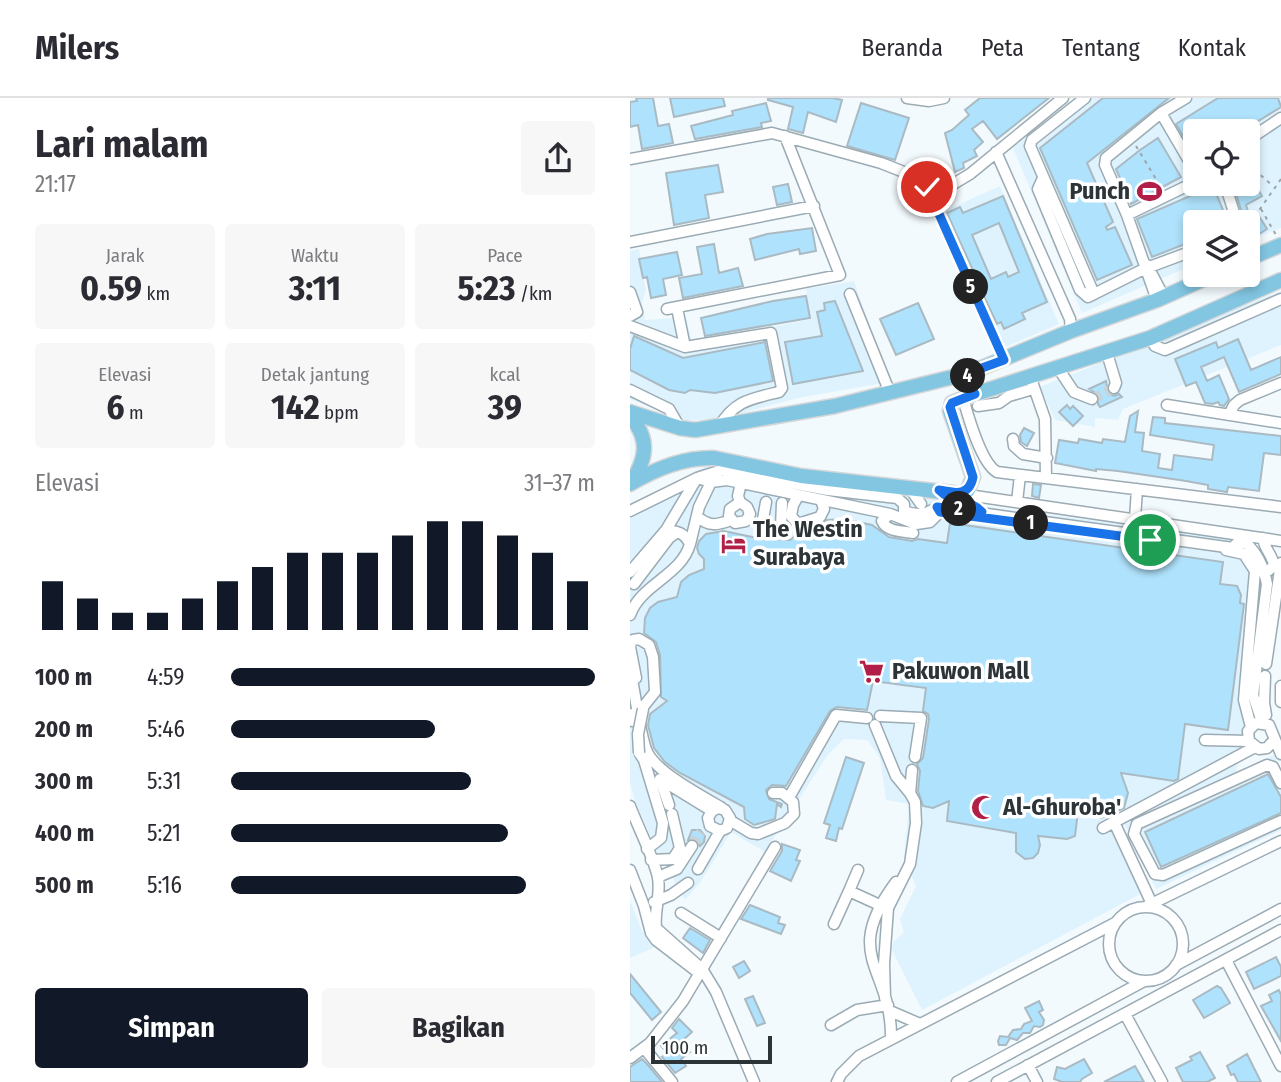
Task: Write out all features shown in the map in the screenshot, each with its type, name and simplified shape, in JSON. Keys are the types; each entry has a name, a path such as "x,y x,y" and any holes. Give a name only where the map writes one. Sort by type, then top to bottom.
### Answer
{"main road":[{"path":"1260,254 1281,245"},
{"path":"631,484 662,469 701,457 801,476 961,494 968,490 973,477 950,407 1032,382 1058,368 1150,338 1281,280"},
{"path":"630,414 695,430 835,406 968,373 1185,287"},
{"path":"968,373 972,399"},
{"path":"630,414 639,426 645,446 642,466 631,484"}],"street":[{"path":"910,99 944,98"},
{"path":"927,187 939,190 970,174 1063,98"},
{"path":"1085,98 1032,140 1031,152 1043,178 1038,189 1080,289 1088,297 1146,266 1183,254"},
{"path":"1160,298 1105,165 1110,152 1161,113 1186,98"},
{"path":"1161,113 1183,151"},
{"path":"1260,132 1281,118"},
{"path":"630,159 764,133 785,136 881,163 914,176 927,187 1004,360"},
{"path":"685,348 672,308 840,275 785,136"},
{"path":"996,152 1070,319 1071,331"},
{"path":"1127,215 1183,187"},
{"path":"630,242 814,206"},
{"path":"630,292 637,312 630,316"},
{"path":"850,294 890,393"},
{"path":"1150,338 1155,346 1165,350 1281,299"},
{"path":"630,326 685,348 771,333 782,388 779,392 741,402 727,412 719,427"},
{"path":"1107,353 1116,383 1114,388"},
{"path":"1058,368 1074,392 1092,399"},
{"path":"1032,382 1045,419 1046,478"},
{"path":"1229,415 1240,400 1281,383"},
{"path":"630,390 669,409 680,428"},
{"path":"972,399 969,420 988,464 997,472 1281,507"},
{"path":"1167,405 1281,423"},
{"path":"1013,439 1014,446 1023,454 1047,458"},
{"path":"630,511 697,478 715,471 732,470 762,479 828,491 897,498 904,504 904,519"},
{"path":"1017,502 1020,475"},
{"path":"697,478 708,487"},
{"path":"634,584 668,538 675,517 697,478"},
{"path":"688,494 721,479 821,499 923,524 930,522 939,509"},
{"path":"698,517 704,523 717,525 731,520 738,523 749,518 749,510 740,502 738,496 741,483"},
{"path":"631,609 687,554 708,487"},
{"path":"758,487 760,496 766,502 782,503 794,495"},
{"path":"909,487 921,504"},
{"path":"1135,519 1137,489"},
{"path":"939,490 946,498 974,505 982,512"},
{"path":"961,494 1281,541"},
{"path":"794,495 791,516 797,524 809,523 820,517 824,509 821,499"},
{"path":"657,498 671,503 675,517"},
{"path":"731,520 730,509 740,502"},
{"path":"766,502 762,525 765,529 781,527 782,503"},
{"path":"939,509 982,512 1233,550 1244,554 1262,581 1253,695 1266,724 1274,734 1281,754"},
{"path":"939,509 1233,550"},
{"path":"672,531 686,536 690,544"},
{"path":"630,572 672,531"},
{"path":"1216,541 1227,540 1237,534"},
{"path":"1252,744 1244,700 1262,581 1274,566 1272,555 1263,538"},
{"path":"1266,724 1266,670 1278,603 1281,563"},
{"path":"630,597 644,594"},
{"path":"643,708 654,692 653,657 649,645 639,639 633,640 630,646 643,708 638,734 638,759 659,827 648,850"},
{"path":"630,671 646,750 711,818 713,829 720,831"},
{"path":"630,684 636,708 631,720"},
{"path":"1281,686 1281,702"},
{"path":"791,794 831,720 836,717 872,720 921,718 915,757"},
{"path":"872,720 896,776 915,802 916,823 910,864 906,873 896,882 870,932 870,949 888,1005"},
{"path":"1251,727 1266,724"},
{"path":"630,733 660,779 671,809 680,848 673,859 648,850"},
{"path":"1205,740 1267,748 1274,740"},
{"path":"1103,828 1252,744"},
{"path":"1281,783 1273,767 1267,765 1137,824 1134,834 1155,874 1163,875 1281,821"},
{"path":"911,793 912,770"},
{"path":"660,779 711,818"},
{"path":"711,818 727,812 731,821 751,833 758,834 785,823 794,814 793,802 782,793 773,793"},
{"path":"630,806 658,877 656,928 703,973 716,992 754,1082"},
{"path":"698,869 720,831 727,828 731,821"},
{"path":"1114,822 1149,905 1169,915 1177,923 1183,946 1176,965"},
{"path":"837,1082 849,1064 891,1038 1115,923 1129,910 1149,905 1281,841"},
{"path":"658,877 677,869 692,846"},
{"path":"630,1058 657,1036 703,973 775,847"},
{"path":"630,870 656,940 703,973"},
{"path":"834,924 858,870"},
{"path":"644,906 671,895 688,883"},
{"path":"849,891 884,907"},
{"path":"884,907 884,964 891,1038"},
{"path":"957,1082 1144,981 1162,977 1176,965 1281,909"},
{"path":"681,913 721,938"},
{"path":"1115,923 1108,944 1110,955 1123,973 1144,981"},
{"path":"997,1082 1281,930"},
{"path":"1226,960 1281,1066"},
{"path":"831,1025 857,1010 888,1005 920,1024"},
{"path":"1125,1014 1163,1082"},
{"path":"644,1048 671,1082"},
{"path":"1028,1065 1037,1082"}],"path":[{"path":"1130,136 1166,195"},
{"path":"1260,174 1275,187"},
{"path":"1281,179 1260,209 1281,245"}],"shaded area":[{"path":"1075,98 1281,98 1281,228 1260,236 1260,210 1183,210 1183,269 1082,313 1013,148"},
{"path":"1000,186 1059,324 996,351 937,214"},
{"path":"639,249 646,291 642,302 645,320 686,317 692,343 811,319 806,289 854,281 889,382 798,398 723,418 684,421 630,399 630,251"},
{"path":"1281,291 1281,345 1123,409 1118,420 1095,418 1095,427 1055,420 1040,387"},
{"path":"716,465 811,484 1252,541 1265,563 1252,703 1236,772 1274,755 1281,769 1281,830 1156,889 1125,825 1117,829 1146,891 922,1010 892,950 893,942 904,932 900,919 916,886 904,858 909,804 886,800 880,758 867,740 844,739 827,756 765,852 731,832 700,883 685,900 656,849 630,783 630,505 704,467"},
{"path":"630,900 642,931 655,947 630,958"}],"building":[{"path":"636,98 653,98 658,126 669,124 673,143 642,149 638,125 630,127 630,102 637,101"},
{"path":"670,98 723,98 725,106 674,117"},
{"path":"768,98 842,100 836,122 808,112 803,133 788,129 793,107"},
{"path":"980,98 1049,98 997,139 983,121 972,129 983,142 974,150 977,156 963,163 964,168 955,172 945,133 969,115 965,110"},
{"path":"1103,98 1169,98 1087,163 1113,222 1106,227 1107,230 1115,227 1132,265 1097,280 1040,148"},
{"path":"1218,98 1278,98 1281,107 1260,120 1184,119"},
{"path":"766,103 771,121 761,123 762,127 695,139 691,126 733,115 732,111"},
{"path":"861,103 909,118 895,160 847,146"},
{"path":"1183,120 1183,136 1176,124"},
{"path":"1158,138 1181,177 1131,204 1116,169"},
{"path":"718,165 723,192 705,195 709,218 674,225 666,173"},
{"path":"788,184 792,202 777,205 773,187"},
{"path":"1260,192 1262,196 1246,205 1248,210 1241,210 1237,196 1260,196"},
{"path":"1003,196 1047,302 1022,313 1025,319 1004,329 1001,322 997,324 981,290 987,288 981,275 976,277 947,213 960,207 963,213","holes":["999,223 1019,272 1008,277 1006,272 991,279 972,235"]},
{"path":"1190,196 1217,196 1223,210 1183,210 1183,245 1152,257 1137,219"},
{"path":"1260,218 1267,229 1260,233"},
{"path":"812,228 816,251 800,254 799,249 755,260 750,239"},
{"path":"714,244 719,273 738,268 743,286 683,298 679,278 702,274 697,247"},
{"path":"677,252 682,275 663,279 666,295 651,298 647,277 643,278 639,259"},
{"path":"806,296 810,318 705,336 701,318"},
{"path":"835,301 863,371 793,384 785,342 822,336 817,312 825,310 824,303"},
{"path":"918,303 934,339 896,355 880,319"},
{"path":"634,336 683,358 765,342 773,381 715,393 669,390 630,370 630,349"},
{"path":"1238,339 1251,370 1281,357 1281,374 1239,392 1224,357 1201,367 1207,381 1219,375 1229,399 1224,406 1218,402 1205,403 1196,382 1186,386 1175,359 1216,342 1218,348"},
{"path":"1106,381 1108,393 1122,397 1100,407 1098,395 1089,389"},
{"path":"1067,405 1070,409 1073,406 1083,416 1073,426 1059,412"},
{"path":"1138,411 1135,432 1144,433 1142,451 1160,454 1158,468 1172,470 1174,455 1212,460 1214,445 1150,435 1153,417 1165,418 1165,423 1281,436 1281,455 1264,453 1259,491 1228,487 1227,492 1186,481 1118,471 1096,471 1055,463 1059,440 1078,443 1079,439 1102,443 1103,439 1125,442 1130,416"},
{"path":"1024,428 1034,433 1027,446 1021,442 1020,435"},
{"path":"1033,484 1041,485 1039,498 1032,496"},
{"name":"Pakuwon Mall","path":"844,519 872,525 889,537 912,541 918,539 947,543 950,523 1223,562 1220,584 1237,586 1241,595 1240,603 1244,604 1228,730 1185,724 1178,779 1174,781 1121,773 1128,793 1124,808 1101,818 1079,803 1075,836 1067,839 1038,836 1038,853 1033,858 1025,859 1016,852 1016,833 947,821 949,801 933,808 923,806 918,791 920,771 917,764 923,758 929,719 928,714 923,711 926,688 873,681 867,710 837,707 830,711 786,786 772,785 766,790 769,799 782,804 781,807 777,804 775,819 754,825 745,819 744,807 680,773 665,762 654,748 648,725 650,714 667,701 661,697 660,655 656,642 644,633 645,618 650,608 658,602 677,597 681,582 689,575 704,569 704,559 697,548 699,541 706,534 724,531 757,538 790,540 801,531 822,525 827,520"},
{"path":"846,757 864,763 836,841 826,838 830,825 824,823"},
{"path":"1268,774 1281,797 1281,813 1161,867 1145,832"},
{"path":"692,830 700,830 705,836 700,846 696,839 688,840"},
{"path":"782,844 800,850 796,860 800,861 791,881 770,871 782,851"},
{"path":"750,905 780,917 778,923 785,925 781,934 741,919"},
{"path":"690,928 710,940 703,953 683,938"},
{"path":"1276,957 1281,967 1281,976 1254,989 1246,972"},
{"path":"744,961 750,971 739,978 733,967"},
{"path":"630,974 661,1012 652,1020 630,993"},
{"path":"1217,986 1230,1003 1204,1018 1193,1000"},
{"path":"1279,990 1281,1041 1261,1006 1272,1001 1269,995"},
{"path":"753,996 765,1023 757,1026 745,999"},
{"path":"1039,1001 1043,1010 1039,1012 1044,1020 1043,1025 1034,1026 1030,1033 1023,1033 1017,1040 1010,1038 1006,1045 999,1045 1000,1036 1008,1037 1013,1030 1021,1029 1024,1024 1032,1021 1025,1008"},
{"path":"679,1019 692,1032 682,1041 690,1052 681,1059 686,1066 675,1073 662,1057 667,1053 661,1046 677,1033 672,1028"},
{"path":"1200,1052 1215,1078 1207,1082 1183,1082 1176,1068 1192,1060 1190,1057"},
{"path":"1247,1054 1261,1082 1238,1082 1234,1074 1231,1075 1227,1066"},
{"path":"642,1059 662,1082 630,1082 630,1067"},
{"path":"1084,1059 1092,1073 1080,1082 1054,1079 1057,1067 1065,1069"},
{"path":"1135,1066 1144,1082 1104,1082"}],"tunnel":[{"path":"1092,399 1114,388"},
{"path":"692,846 701,832"}],"place":[{"name":"Punch","path":"1150,191"},
{"name":"The Westin Surabaya","path":"733,543"},
{"name":"Pakuwon Mall","path":"872,671"},
{"name":"Al-Ghuroba'","path":"983,807"}],"route":[{"path":"927,187 1004,360 968,373 975,394 952,403 950,407 973,477 972,485 961,494 939,490 946,498 974,505 982,512 937,507 940,512 1150,540"}]}
